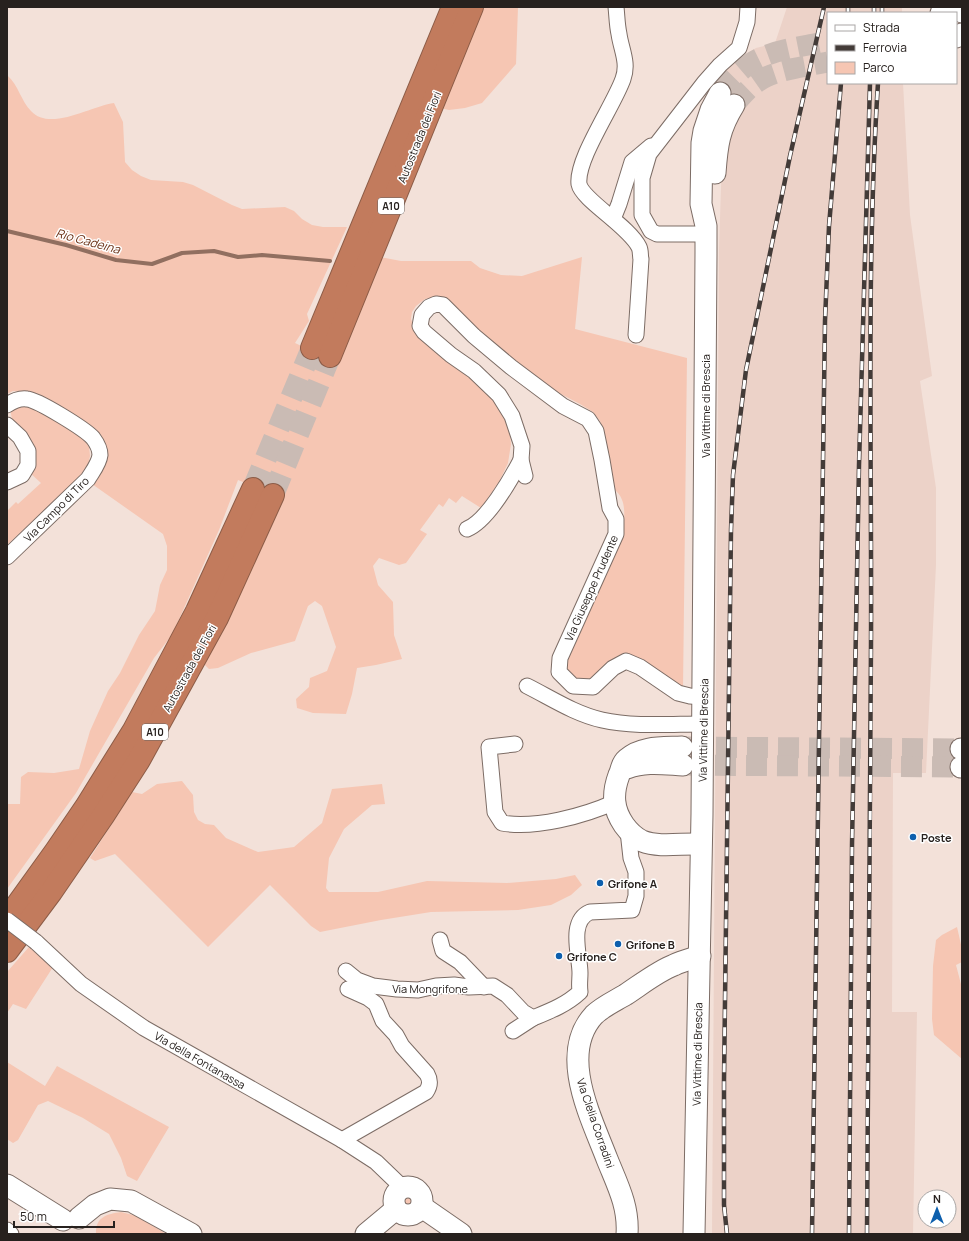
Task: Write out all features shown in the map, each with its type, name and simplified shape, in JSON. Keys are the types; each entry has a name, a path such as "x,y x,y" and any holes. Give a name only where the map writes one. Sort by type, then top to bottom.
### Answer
{"highway":[{"name":"Autostrada dei Fiori","path":"432,82 453,7"},
{"name":"Autostrada dei Fiori","path":"321,352 432,82 472,7"},
{"name":"Autostrada dei Fiori","path":"7,919 86,807 134,730 197,611 263,492 217,618 139,760 51,892 7,950"}],"street":[{"path":"616,7 619,35 626,65 623,78 580,170 579,185 584,194 628,232 640,248 641,259 636,335"},
{"path":"706,230 656,234 651,231 642,215 642,178 649,154 658,140 704,83 720,65 739,48 747,22 748,7"},
{"name":"Via Vittime di Brescia","path":"694,1234 703,724 706,230 701,204 704,131 711,110 727,99"},
{"path":"613,219 632,162 658,140"},
{"name":"Via Giuseppe Prudente","path":"525,476 521,460 522,446 512,416 499,395 474,371 451,355 420,326 422,315 429,307 436,304 443,305 474,336 511,367 563,406 588,419 596,431 610,508 616,519 616,534 560,658 559,672 573,686 593,687 613,668 626,661 640,667 678,693 703,697"},
{"name":"Via Campo di Tiro","path":"7,405 12,401 23,399 34,401 69,420 88,433 99,448 100,454 94,470 88,479 7,557"},
{"path":"7,425 20,437 28,451 28,465 22,475 7,482"},
{"path":"467,529 480,521 511,479 521,460"},
{"path":"527,686 584,715 602,720 629,723 703,724"},
{"path":"515,744 489,747 495,812 502,823 512,825 538,824 574,817 598,810 615,802"},
{"path":"683,756 645,749 626,759 621,766 615,792 615,802 618,816 628,831 643,841 657,844 700,844"},
{"path":"513,1031 533,1018 552,1011 569,1001 580,992 580,972 576,938 580,921 584,915 590,912 632,910 636,896 636,872 631,858 628,831"},
{"name":"Via della Fontanassa","path":"7,919 36,942 82,984 144,1028 342,1140 376,1162 402,1188"},
{"path":"440,940 443,951 460,962 484,988"},
{"name":"Via Clelia Corradini","path":"627,1234 628,1220 626,1204 596,1129 578,1074 582,1033 596,1014 674,965 700,956"},
{"name":"Via Mongrifone","path":"346,971 357,980 373,986 418,990 436,986 454,985 469,988 484,988 493,986 507,996 523,1012 533,1018"},
{"path":"342,1140 426,1092 430,1079 402,1046 396,1034 383,1021 376,1004 368,998 348,989"},
{"path":"7,1185 72,1227 95,1205 110,1199 131,1201 192,1234"},
{"path":"410,1186 418,1190 423,1197 422,1207 417,1213 410,1216 402,1214 396,1209 394,1201 396,1193 402,1188 410,1186"},
{"path":"422,1207 461,1234"},
{"path":"366,1234 396,1209"},
{"path":"7,1230 11,1234"}],"shaded area":[{"path":"787,7 902,7 902,12 827,12 827,84 903,84 910,215 932,376 920,381 936,488 936,565 926,773 893,773 892,1012 917,1012 913,1234 712,1234 719,250 722,156 735,120 743,107 714,81 738,59 756,48 775,43"}],"green space":[{"path":"482,7 518,7 516,64 482,103 465,108 449,110 440,108"},
{"path":"7,75 31,111 39,117 49,119 71,116 114,103 123,122 125,162 132,170 141,176 151,180 183,182 193,185 242,209 285,207 294,211 302,219 312,225 323,227 347,227 307,314 309,321 295,343 336,362 380,257 401,261 471,261 480,268 501,275 522,276 582,257 575,329 687,358 683,689 616,659 589,679 577,679 568,671 566,664 567,655 624,529 623,502 614,489 605,438 600,421 593,412 559,393 480,335 449,300 444,297 425,299 416,306 412,312 411,319 417,336 458,369 479,382 504,412 509,427 511,444 508,463 499,482 481,508 462,496 456,503 449,498 443,507 439,504 420,530 427,534 406,563 399,565 379,558 373,566 378,585 393,602 394,635 402,659 357,668 346,714 313,713 297,708 296,699 309,687 310,678 327,671 336,647 322,606 315,601 308,606 295,641 251,653 218,668 209,669 203,663 278,496 238,480 219,530 172,635 154,658 76,793 7,889 7,804 20,804 21,777 28,772 54,773 79,769 90,731 108,691 120,673 139,635 155,611 160,585 167,570 167,546 163,534 92,484 107,457 106,445 97,432 26,392 13,391 7,394"},
{"path":"29,404 85,438 89,445 90,456 88,466 72,485 7,545 7,511 16,502 18,504 41,483 29,472 35,460 36,450 33,443 16,426 12,419 11,410"},
{"path":"182,781 193,795 194,812 198,820 205,824 214,825 226,838 258,852 294,847 322,823 332,789 382,784 385,804 372,805 344,829 329,858 326,888 329,892 378,892 427,881 507,883 556,879 575,875 582,885 571,895 551,905 518,910 431,912 320,932 311,926 270,885 208,947 115,854 95,861 90,858 132,792 142,794 157,784"},
{"path":"957,927 962,949 962,962 956,965 962,988 962,1059 934,1035 932,1019 933,966 936,940"},
{"path":"29,947 53,967 26,1009 13,1004 7,1013 7,972"},
{"path":"7,1062 45,1086 57,1066 169,1127 137,1181 127,1176 121,1158 109,1134 83,1118 48,1101 38,1105 18,1140 13,1143 7,1139"},
{"path":"409,1193 414,1195 416,1200 414,1205 409,1207 404,1205 402,1200 404,1195"},
{"path":"121,1212 137,1216 166,1234 96,1234 96,1228 103,1217"}],"waterway":[{"name":"Rio Cadeina","path":"7,231 66,245 116,260 152,264 182,253 214,251 238,257 262,255 330,261"}],"tunnel":[{"path":"720,93 742,70 760,58 778,51 827,41"},
{"path":"734,105 752,86 765,77 792,69 827,62"},
{"path":"253,489 312,348"},
{"path":"273,495 330,356"},
{"path":"685,747 961,749"},
{"path":"684,765 961,767"}],"railway":[{"path":"727,1234 724,1205 724,1080 733,475 746,370 790,156 824,7"},
{"path":"848,7 848,12"},
{"path":"874,7 874,12"},
{"path":"882,7 882,12"},
{"path":"812,1234 825,321 829,226 841,84"},
{"path":"849,1234 852,845 859,465 870,84"},
{"path":"867,1234 871,718 870,364 872,223 878,84"}],"place":[{"name":"Poste","path":"913,837"},
{"name":"Grifone A","path":"600,883"},
{"name":"Grifone B","path":"618,944"},
{"name":"Grifone C","path":"559,956"}]}
